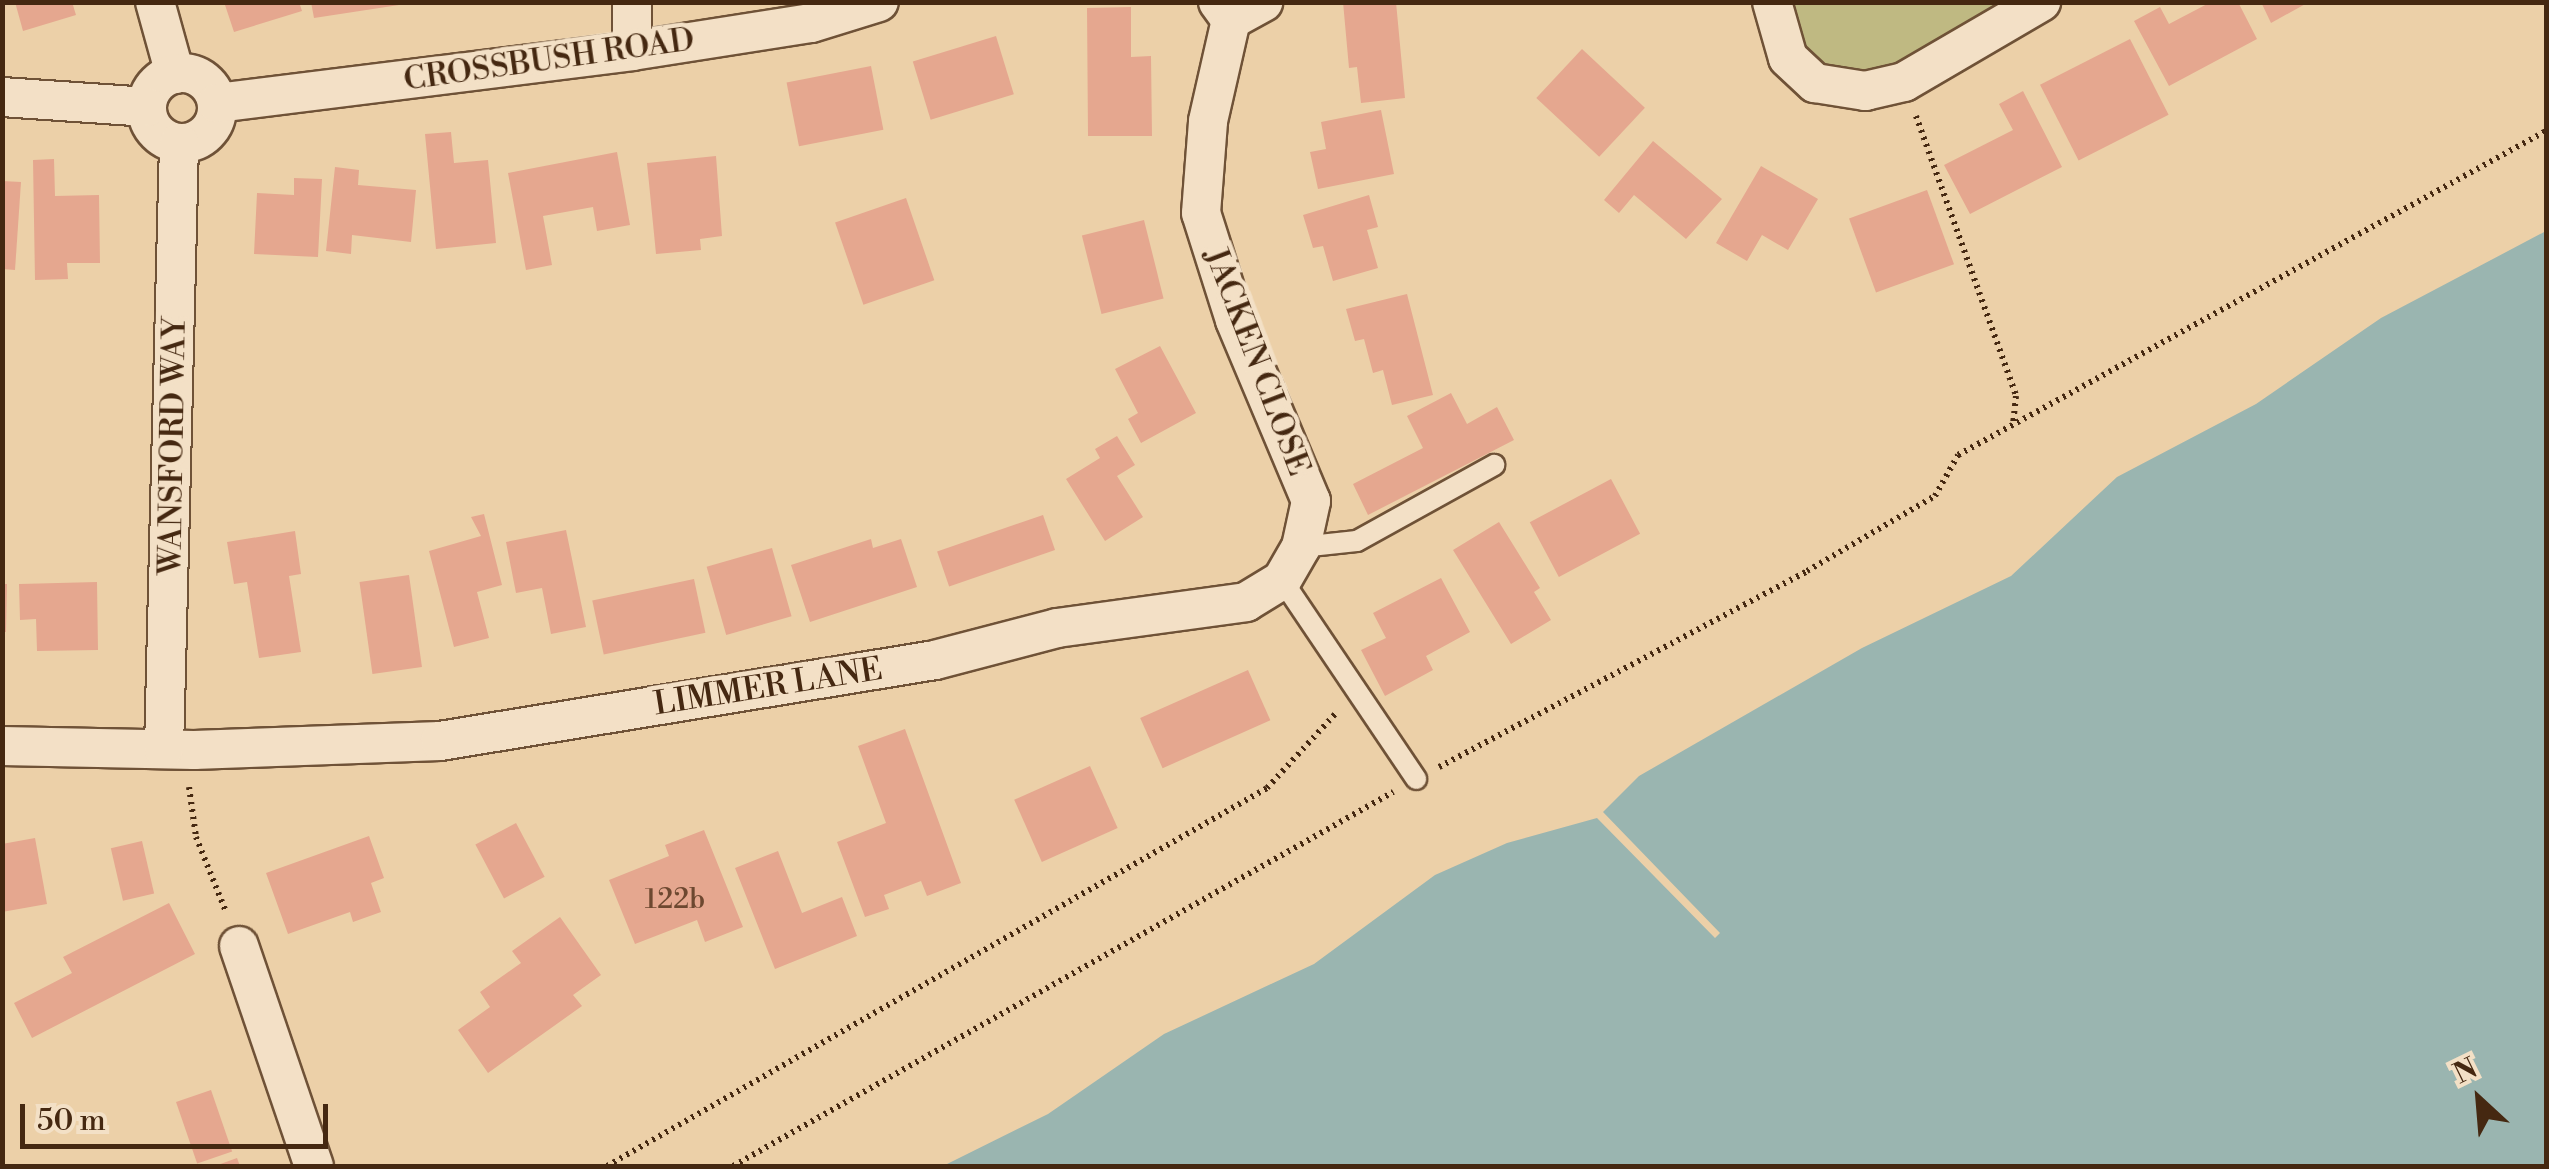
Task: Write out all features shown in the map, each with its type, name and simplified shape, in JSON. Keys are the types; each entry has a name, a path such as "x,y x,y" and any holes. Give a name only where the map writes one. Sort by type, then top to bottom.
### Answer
{"street":[{"path":"155,2 176,74"},
{"path":"632,2 632,51"},
{"name":"CROSSBUSH ROAD","path":"217,103 632,51 811,23 879,2"},
{"path":"1772,2 1788,58 1815,83 1864,91 1904,82 2040,2"},
{"name":"JACKEN CLOSE","path":"1238,8 1208,121 1201,213 1235,320 1312,501 1301,547 1282,580"},
{"path":"176,74 198,76 217,103 206,134 179,142 154,130 147,107 155,86 176,74"},
{"path":"2,97 147,107"},
{"name":"WANSFORD WAY","path":"179,142 179,750"},
{"name":"LIMMER LANE","path":"2,746 179,750 440,741 934,660 1057,628 1196,613 1246,602 1282,580"},
{"path":"239,946 314,1166"}],"lane":[{"path":"1301,547 1357,542 1494,465"},
{"path":"1282,580 1416,780"}],"path":[{"path":"1904,82 2016,396 2013,424"},
{"path":"732,1166 1416,780 1935,496 1958,455 2546,131"},
{"path":"608,1166 1266,788 1356,686"},
{"path":"179,750 187,800 239,946"}],"shaded area":[{"path":"1786,3 2008,3 1889,70 1859,75 1817,60 1797,38"}],"water":[{"path":"2546,231 2546,1166 943,1166 1048,1114 1164,1034 1314,964 1435,875 1507,843 1597,818 1715,938 1720,933 1603,812 1639,776 1862,648 2011,576 2117,477 2256,404 2381,318"}],"building":[{"path":"15,2 72,2 76,15 23,31"},
{"path":"224,2 299,2 302,11 234,32"},
{"path":"311,2 399,2 399,5 314,18"},
{"path":"1343,2 1396,2 1405,98 1361,103 1357,67 1349,68"},
{"path":"2211,2 2238,2 2257,39 2169,86 2134,21 2160,7 2169,24"},
{"path":"2261,2 2309,2 2271,23"},
{"path":"1131,7 1131,57 1151,56 1152,136 1088,136 1087,8"},
{"path":"996,36 1014,94 931,120 913,61"},
{"path":"2130,39 2169,115 2079,161 2040,85"},
{"path":"1582,49 1645,108 1599,157 1536,98"},
{"path":"871,66 883,130 799,146 787,82"},
{"path":"2023,91 2062,167 1970,214 1944,165 2013,130 1999,104"},
{"path":"1381,110 1394,174 1318,189 1310,152 1326,149 1321,122"},
{"path":"451,132 454,163 488,160 496,243 436,249 425,134"},
{"path":"1653,141 1722,199 1686,239 1634,195 1619,213 1604,200"},
{"path":"617,152 630,225 597,231 593,207 543,216 552,265 526,270 508,173"},
{"path":"716,156 722,236 700,239 701,250 656,254 647,163"},
{"path":"54,159 55,196 99,195 100,263 67,263 68,279 35,280 33,160"},
{"path":"1761,166 1818,199 1788,250 1762,235 1747,261 1716,243"},
{"path":"335,167 359,170 358,185 416,190 411,242 352,235 351,254 326,251"},
{"path":"294,178 322,179 318,257 254,254 257,193 294,195"},
{"path":"2,181 21,182 15,270 2,269"},
{"path":"1927,190 1954,264 1876,293 1849,218"},
{"path":"1369,195 1378,227 1367,230 1378,268 1333,281 1323,246 1313,248 1303,215"},
{"path":"906,198 934,280 863,305 835,222"},
{"path":"1144,220 1164,299 1101,314 1082,235"},
{"path":"1407,294 1433,395 1392,405 1383,370 1373,373 1364,339 1355,341 1346,309"},
{"path":"1160,346 1196,413 1141,443 1128,419 1138,413 1115,369"},
{"path":"1451,393 1467,424 1497,407 1514,440 1368,515 1353,484 1423,448 1407,416"},
{"path":"1117,436 1135,465 1117,476 1143,517 1105,541 1066,479 1100,458 1095,449"},
{"path":"1611,479 1640,534 1559,577 1530,522"},
{"path":"484,514 502,585 477,592 489,638 454,647 429,551 481,536 471,517"},
{"path":"1043,515 1055,550 949,586 937,551"},
{"path":"1499,522 1540,588 1534,592 1551,620 1511,644 1453,550"},
{"path":"566,530 586,627 551,634 542,588 516,593 506,542"},
{"path":"295,531 301,574 289,576 301,652 259,658 247,582 234,584 227,542"},
{"path":"871,539 873,548 901,539 917,587 810,622 791,565"},
{"path":"772,548 792,616 726,635 707,567"},
{"path":"409,575 422,667 372,674 359,582"},
{"path":"1441,578 1470,632 1426,656 1433,670 1385,696 1361,650 1386,638 1373,613"},
{"path":"694,579 705,633 604,654 592,601"},
{"path":"97,582 98,650 37,651 36,619 20,620 19,584"},
{"path":"2,584 7,584 6,632 2,632"},
{"path":"1248,670 1270,720 1163,768 1140,718"},
{"path":"905,729 961,883 927,896 921,881 884,895 889,909 865,917 837,842 886,823 858,746"},
{"path":"1090,766 1118,828 1042,862 1014,800"},
{"path":"516,823 545,877 504,898 475,845"},
{"path":"704,830 743,927 705,942 697,920 635,944 609,880 669,856 665,845"},
{"path":"369,836 384,878 371,883 381,912 353,922 350,912 288,934 266,873"},
{"path":"35,838 47,904 2,912 2,844"},
{"path":"142,841 154,894 123,901 111,848"},
{"path":"778,851 802,913 842,897 857,936 775,969 735,868"},
{"path":"169,903 195,954 32,1038 14,1003 72,973 63,957"},
{"path":"560,917 601,975 573,995 582,1006 488,1073 458,1030 490,1007 480,992 521,963 512,951"},
{"path":"211,1090 232,1151 197,1164 176,1102"},
{"path":"237,1158 240,1166 215,1166"}]}
